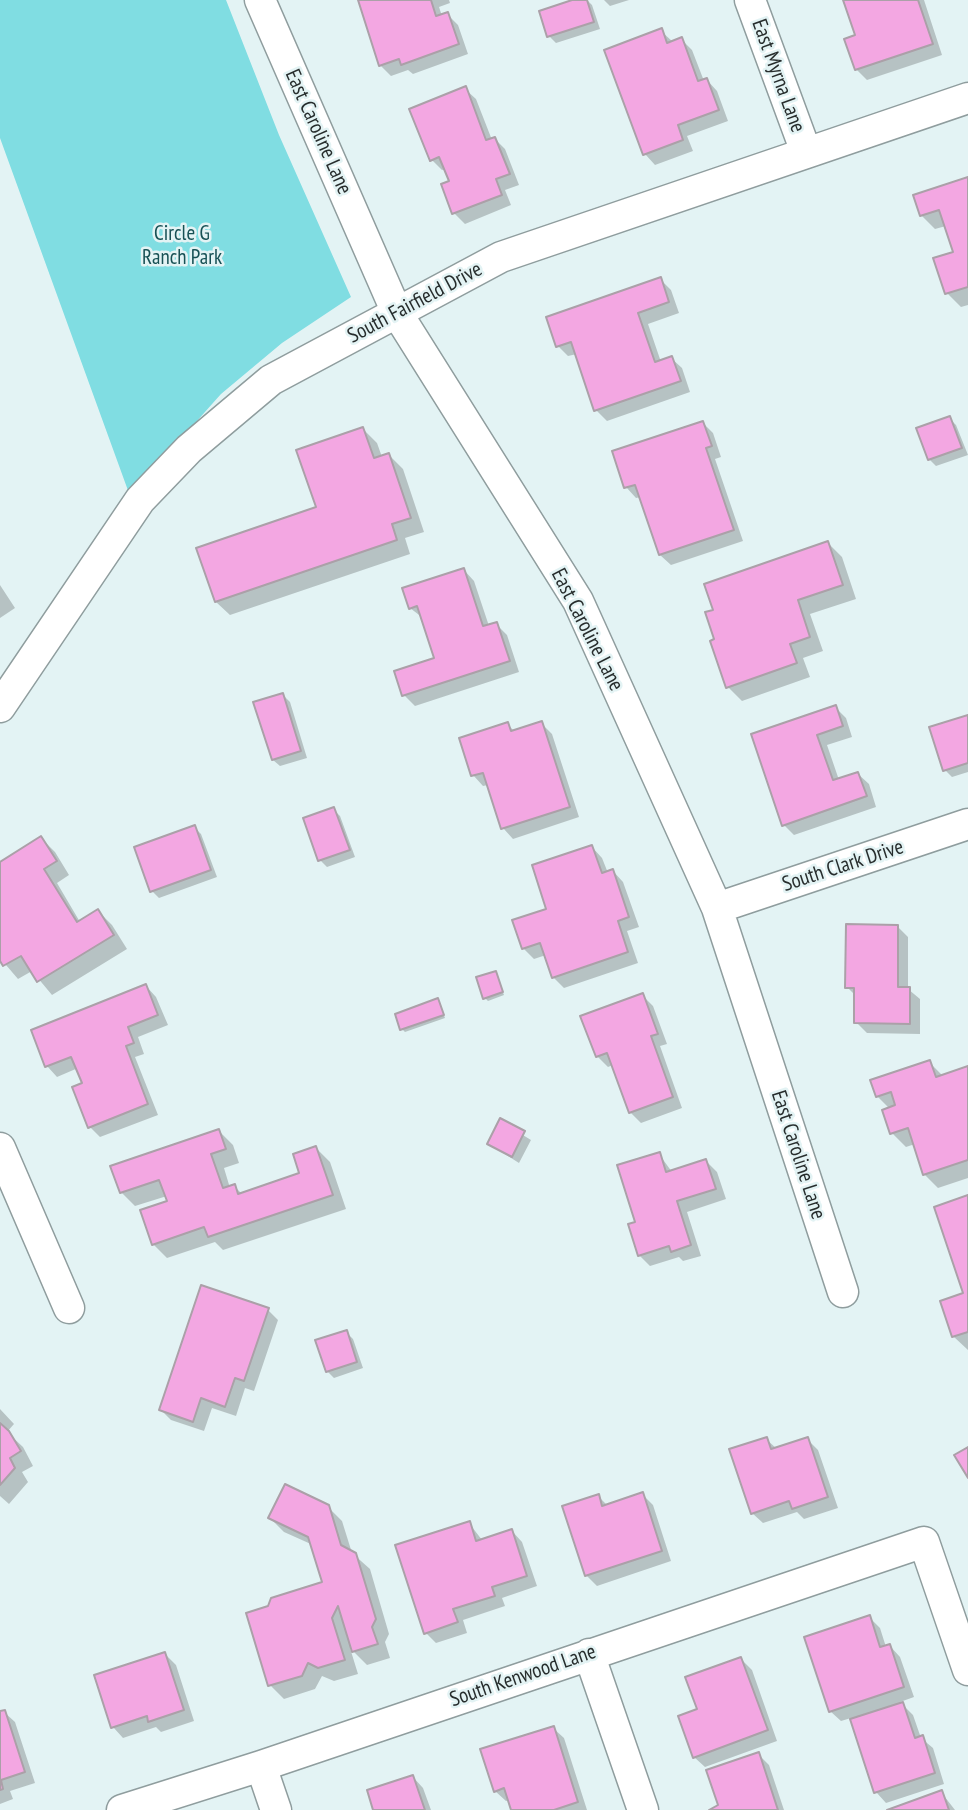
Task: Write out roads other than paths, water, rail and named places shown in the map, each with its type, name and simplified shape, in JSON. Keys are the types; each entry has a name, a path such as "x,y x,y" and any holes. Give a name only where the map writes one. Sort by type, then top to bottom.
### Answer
{"street":[{"name":"East Caroline Lane","path":"260,0 397,313 578,601 717,908 843,1292"},
{"name":"East Myrna Lane","path":"750,0 806,152"},
{"name":"South Fairfield Drive","path":"0,707 140,500 189,449 271,380 501,257 968,98"},
{"name":"South Clark Drive","path":"717,908 968,824"},
{"path":"0,1148 69,1308"},
{"name":"South Kenwood Lane","path":"122,1810 261,1766 924,1542 968,1671"},
{"path":"589,1654 643,1810"},
{"path":"261,1766 276,1810"}],"park label":[{"name":"Circle G Ranch Park","path":"182,246"}]}
